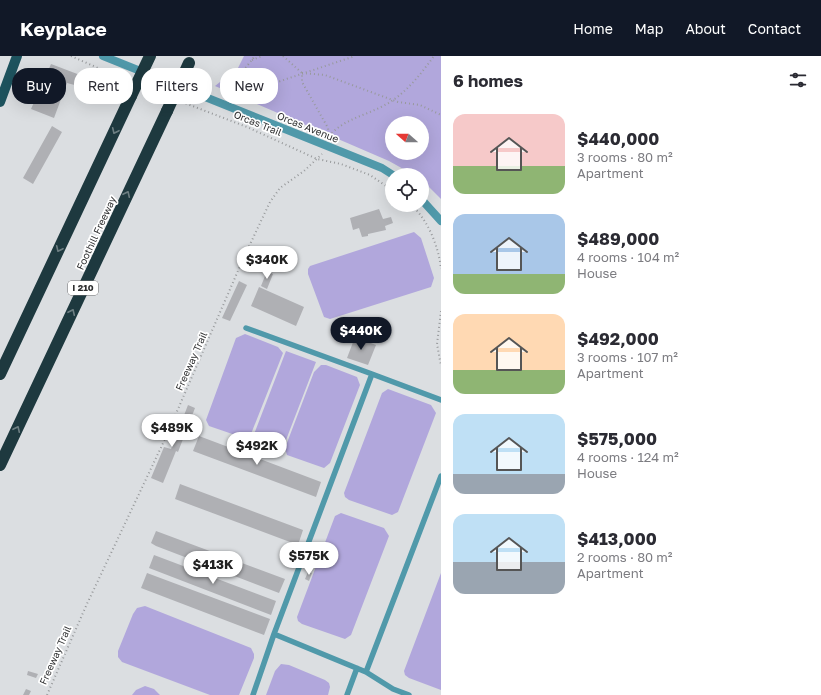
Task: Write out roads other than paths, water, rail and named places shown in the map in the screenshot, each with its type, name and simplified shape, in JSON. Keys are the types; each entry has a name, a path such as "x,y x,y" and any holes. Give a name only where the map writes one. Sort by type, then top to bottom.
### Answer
{"highway":[{"path":"0,374 150,56"},
{"name":"Foothill Freeway","path":"0,465 191,59"}],"main road":[{"path":"0,102 17,56"}],"street":[{"name":"Orcas Avenue","path":"103,56 385,170"},
{"path":"429,208 441,221"}],"lane":[{"path":"246,328 441,400"},
{"path":"253,695 274,634 372,374"},
{"path":"366,672 441,476"},
{"path":"274,634 358,668 393,689 409,695"},
{"path":"347,695 358,668"}]}
